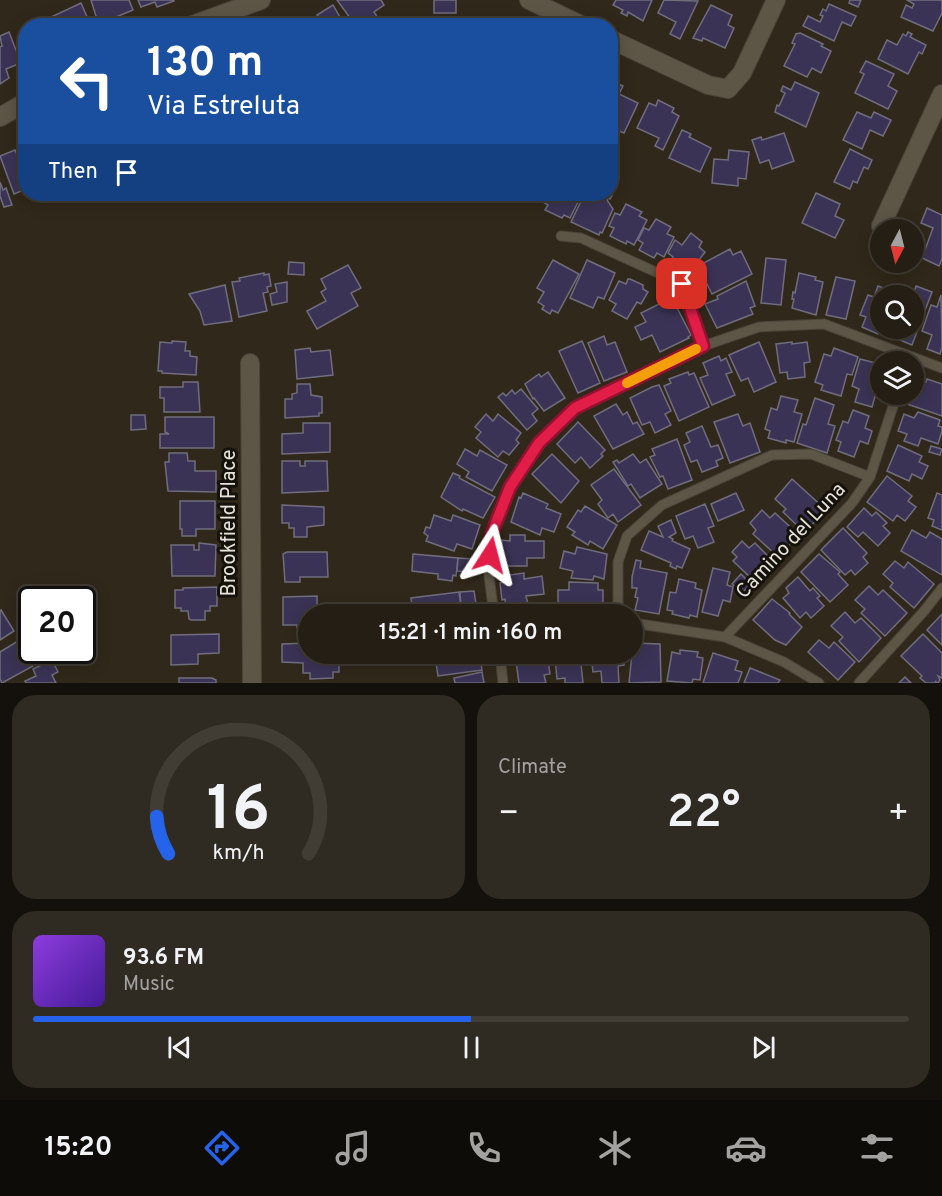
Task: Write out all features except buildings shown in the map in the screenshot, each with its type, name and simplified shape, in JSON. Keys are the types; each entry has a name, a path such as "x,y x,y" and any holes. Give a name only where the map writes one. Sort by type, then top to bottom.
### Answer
{"street":[{"path":"212,18 261,0"},
{"path":"529,0 566,18"},
{"path":"618,43 708,85 728,89 742,73 776,0"},
{"path":"885,219 937,115 942,94"},
{"path":"0,117 18,107"},
{"name":"Brookfield Place","path":"250,363 252,683"}],"lane":[{"path":"561,236 581,238 682,284 703,346"},
{"path":"493,604 489,576 492,533 510,487 539,443 575,408 703,346 759,327 824,324 890,351"},
{"path":"924,363 942,368"},
{"name":"Camino del Luna","path":"724,637 852,503 870,477 893,405"},
{"path":"618,604 618,562 627,536 662,505 772,455 811,454 870,477"},
{"path":"860,683 942,588"},
{"path":"643,625 724,637 784,662 819,683"},
{"path":"501,664 503,683"}],"slow traffic":[{"path":"627,383 696,349"}],"route":[{"path":"490,555 492,533 510,487 539,443 575,408 703,346 682,284"}]}
